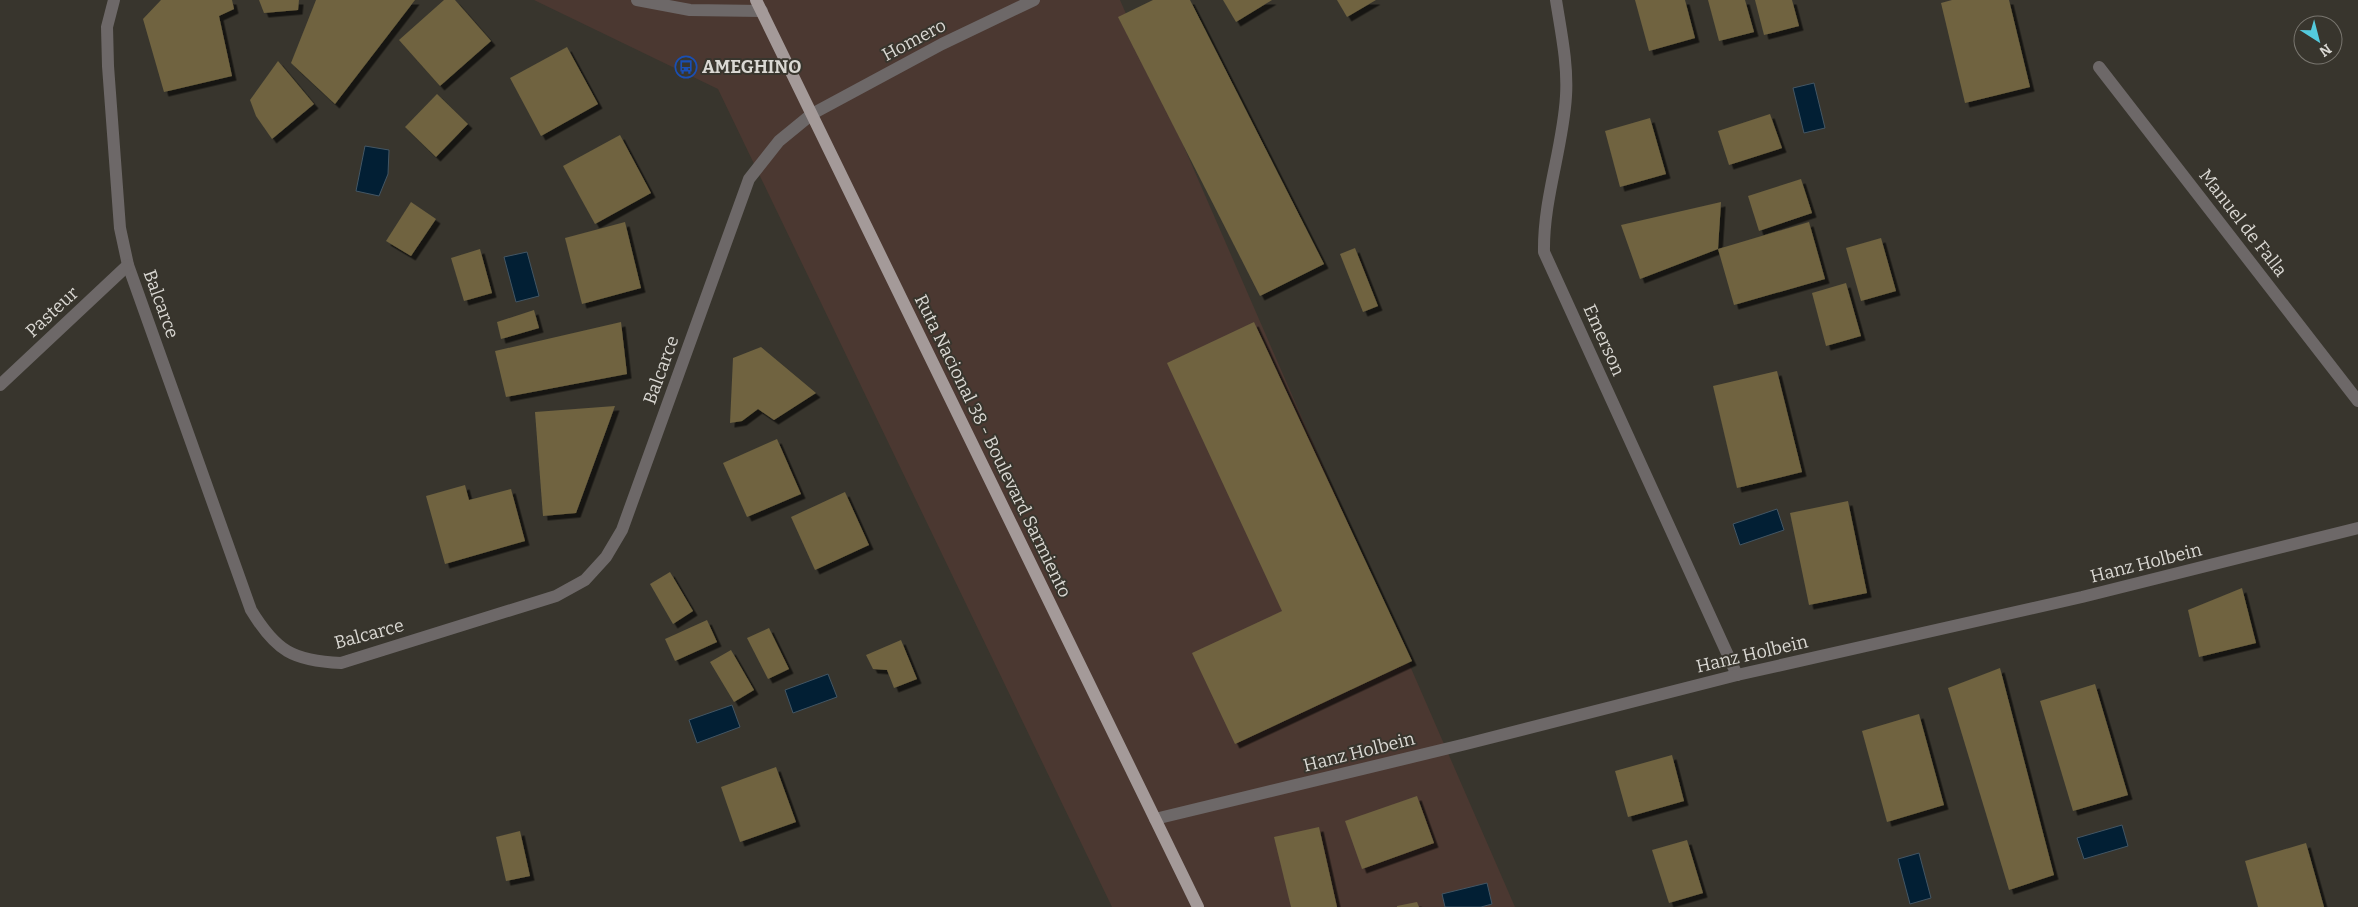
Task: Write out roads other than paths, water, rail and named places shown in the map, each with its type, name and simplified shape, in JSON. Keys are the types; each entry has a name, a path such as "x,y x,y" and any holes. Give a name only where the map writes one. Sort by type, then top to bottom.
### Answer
{"main road":[{"name":"Ruta Nacional 38 - Boulevard Sarmiento","path":"759,5 1198,907"}],"street":[{"name":"Balcarce","path":"114,0 107,27 108,66 120,228 128,265 251,610 266,635 293,655 316,662 341,663 556,596 586,580 606,557 622,530 749,179 779,141 812,114"},
{"path":"637,0 690,10 759,5"},
{"name":"Homero","path":"812,114 942,44 1034,0"},
{"name":"Emerson","path":"1556,0 1566,62 1566,95 1544,230 1544,252 1737,675"},
{"name":"Manuel de Falla","path":"2099,67 2358,401"},
{"name":"Pasteur","path":"0,385 128,265"},
{"name":"Hanz Holbein","path":"1155,819 1466,744 1737,675 2082,597 2358,528"}],"water":[{"path":"1814,83 1825,128 1804,133 1793,88"},
{"path":"365,146 389,150 388,174 379,196 356,191"},
{"path":"527,252 539,296 516,302 504,257"},
{"path":"1777,509 1784,530 1740,545 1733,524"},
{"path":"828,674 837,697 793,713 785,690"},
{"path":"732,705 740,727 697,743 689,720"},
{"path":"2122,825 2128,846 2084,859 2077,838"},
{"path":"1919,853 1931,898 1910,904 1898,859"},
{"path":"1487,883 1492,904 1481,907 1445,907 1442,894"}],"place":[{"name":"AMEGHINO","path":"686,67"}]}
